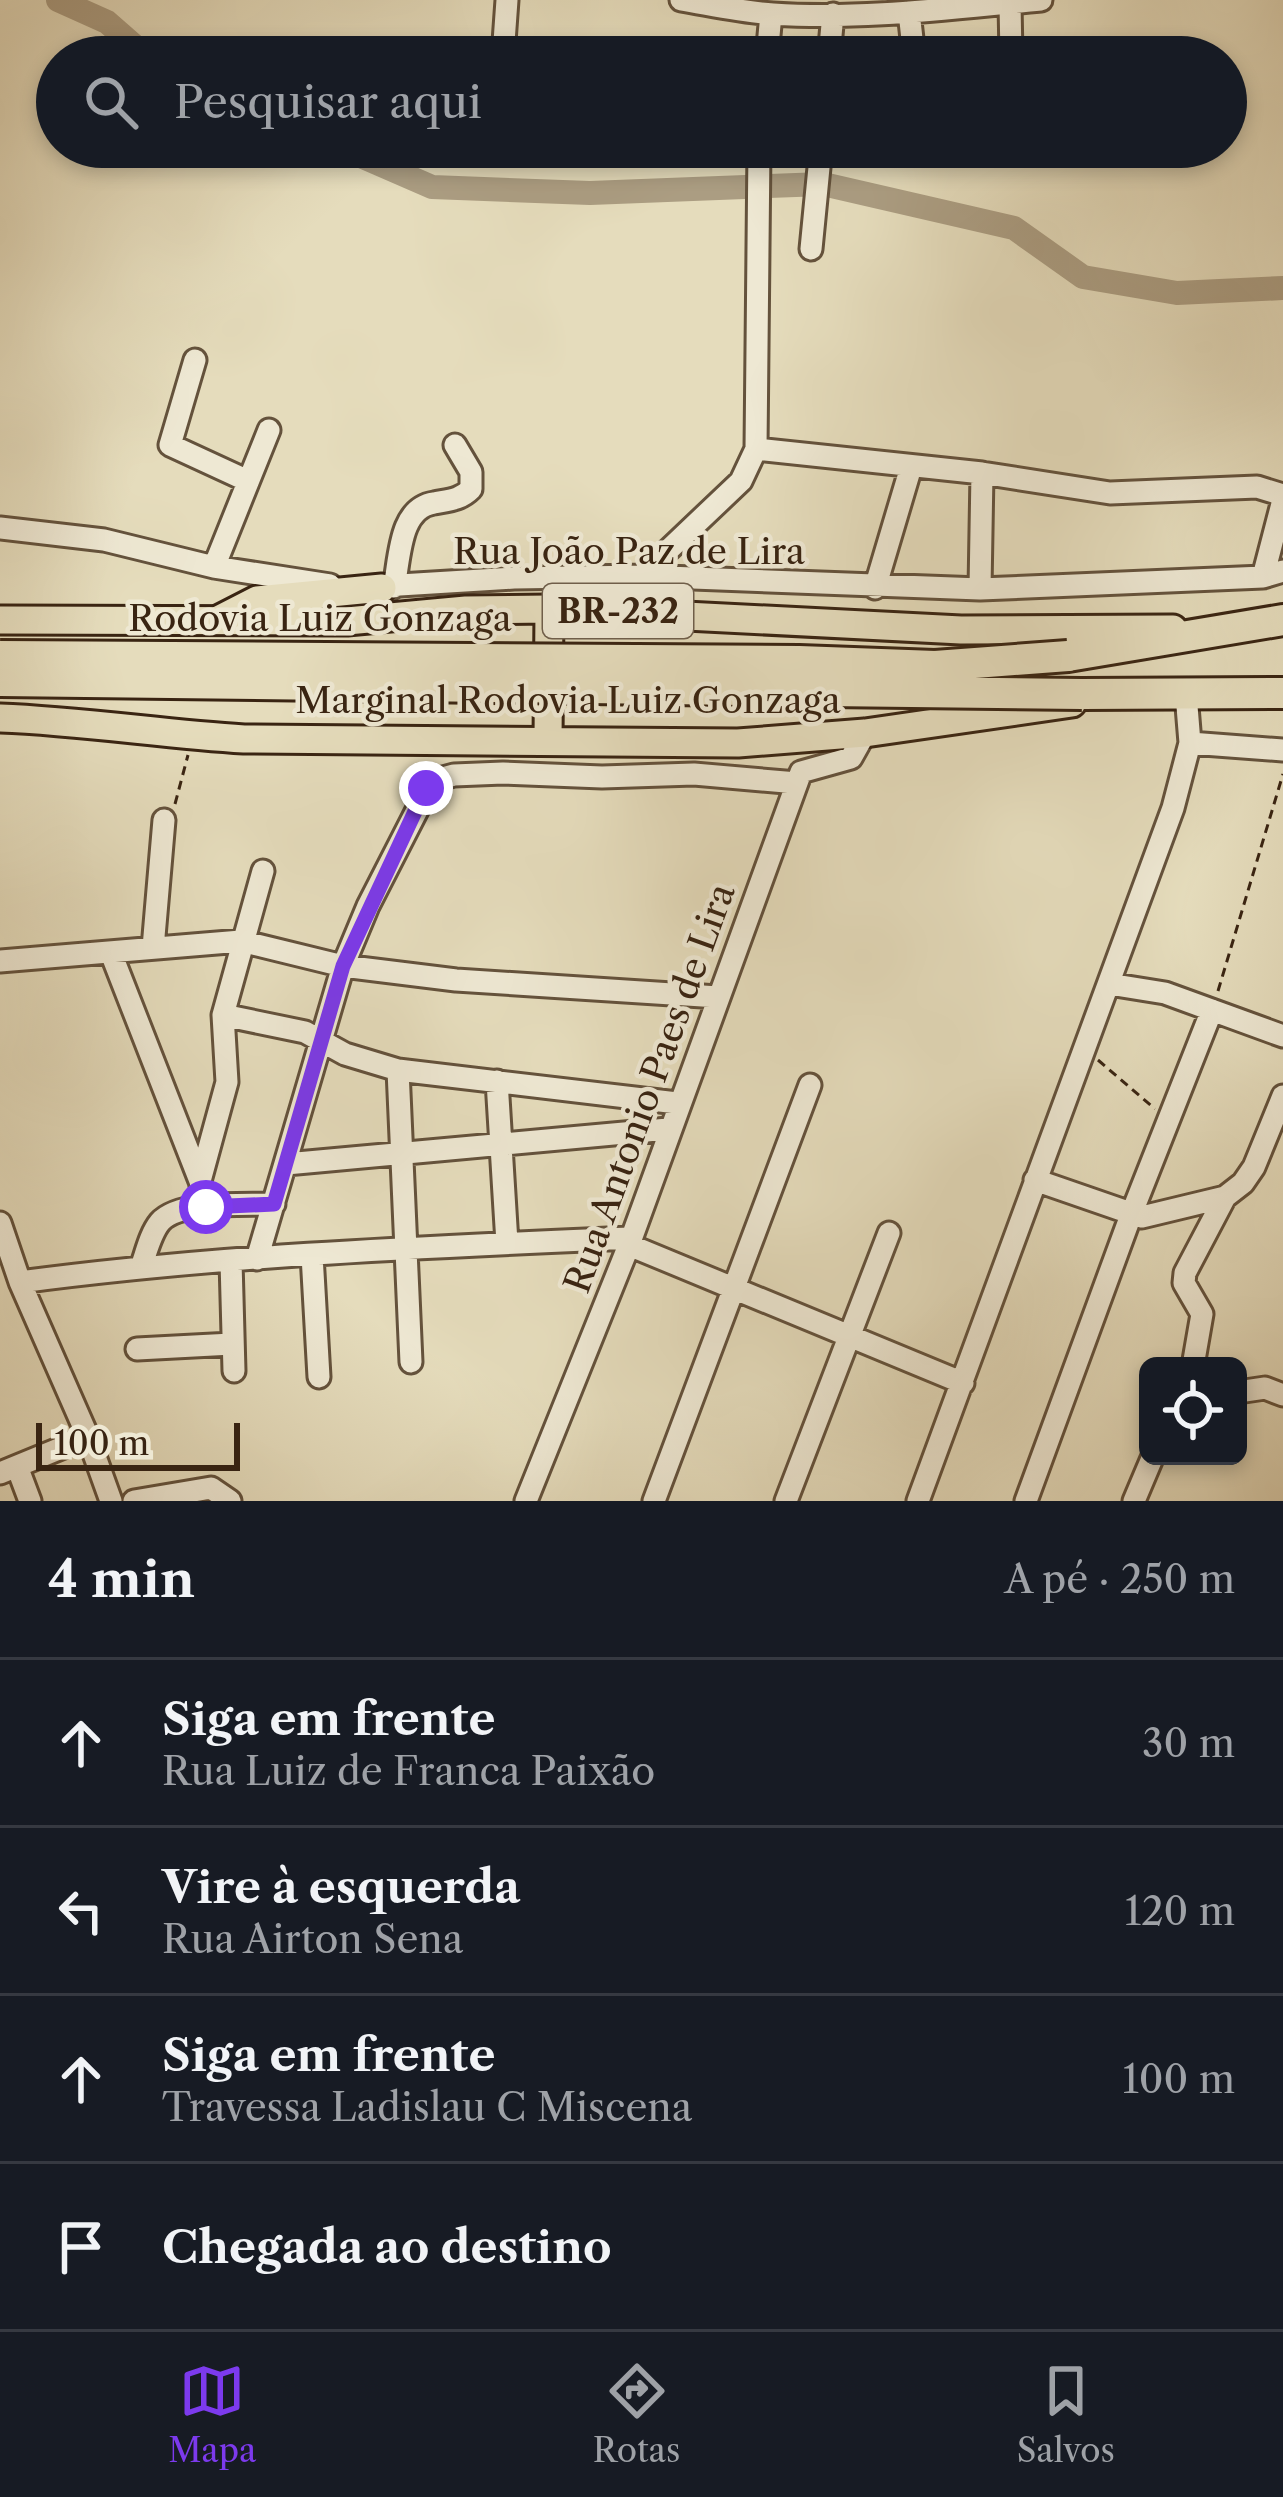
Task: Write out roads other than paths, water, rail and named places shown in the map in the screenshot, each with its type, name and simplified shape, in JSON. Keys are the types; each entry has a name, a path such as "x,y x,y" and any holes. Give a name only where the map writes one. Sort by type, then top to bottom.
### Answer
{"highway":[{"name":"Rodovia Luiz Gonzaga","path":"0,656 934,666 1068,656 1283,620"},
{"name":"Rodovia Luiz Gonzaga","path":"0,682 1283,693"}],"main road":[{"path":"215,622 257,599 388,587"},
{"path":"548,741 549,609"},
{"name":"BR-232","path":"0,620 347,622 466,610 549,609 962,630 1237,627"},
{"name":"Marginal Rodovia Luiz Gonzaga","path":"0,718 80,721 193,736 738,742 866,734 1136,695"}],"street":[{"path":"504,36 507,0"},
{"path":"681,0 771,14 909,12 1041,0"},
{"path":"1010,3 1011,36"},
{"path":"909,12 912,36"},
{"path":"769,36 771,14"},
{"path":"831,36 833,14"},
{"path":"640,576 732,490 757,449 758,168"},
{"path":"811,249 818,168"},
{"path":"195,360 170,445 248,481"},
{"path":"214,567 269,430"},
{"path":"388,587 411,515 424,504 459,498 471,489 471,472 455,445"},
{"path":"757,449 982,473 1110,493 1257,487 1283,497 1273,574"},
{"path":"875,588 911,466"},
{"path":"980,590 982,473"},
{"name":"Rua João Paz de Lira","path":"0,528 104,540 311,584 388,587 640,576 980,590 1273,574"},
{"path":"548,578 549,609"},
{"path":"918,1501 1173,808 1190,743 1186,694"},
{"path":"256,1259 343,966 426,788 437,778 503,773 694,774 797,783 806,767 851,758 866,734"},
{"path":"1190,743 1283,750"},
{"name":"Rua Antonio Paes de Lira","path":"526,1501 630,1241 797,783"},
{"path":"153,947 164,820"},
{"path":"200,1181 227,1082 223,1015 263,871"},
{"path":"0,961 241,941 343,966 500,984 718,997"},
{"path":"111,953 206,1207"},
{"path":"1109,984 1165,993 1283,1036"},
{"path":"1026,1501 1212,1010"},
{"path":"223,1015 257,1019 322,1039 345,1054 398,1070 677,1103"},
{"path":"398,1070 411,1362"},
{"path":"497,1082 507,1243"},
{"path":"654,1501 810,1084"},
{"path":"1194,1357 1202,1314 1184,1283 1185,1273 1225,1198 1254,1167 1282,1100"},
{"path":"286,1164 668,1130"},
{"path":"1035,1180 1131,1215 1155,1217 1225,1198"},
{"path":"141,1268 160,1221 182,1210 274,1204"},
{"path":"0,1223 111,1501"},
{"path":"786,1501 889,1233"},
{"path":"20,1282 312,1255 630,1241 963,1383"},
{"path":"312,1255 319,1378"},
{"path":"231,1261 234,1371"},
{"path":"137,1349 232,1344"},
{"path":"1247,1391 1265,1388 1283,1395"},
{"path":"30,1501 9,1471 88,1437"},
{"path":"1134,1501 1149,1465"},
{"path":"134,1501 211,1488 230,1501"}],"waterway":[{"path":"58,0 107,22 123,36"},
{"path":"388,168 432,187 590,193 823,184 1014,228 1083,277 1177,293 1283,288"}]}
